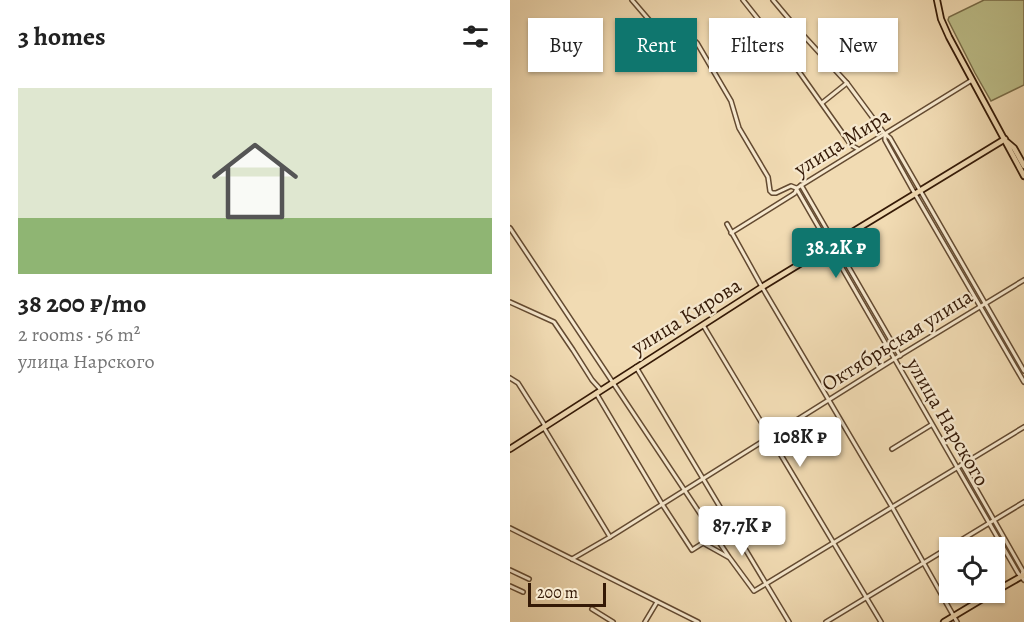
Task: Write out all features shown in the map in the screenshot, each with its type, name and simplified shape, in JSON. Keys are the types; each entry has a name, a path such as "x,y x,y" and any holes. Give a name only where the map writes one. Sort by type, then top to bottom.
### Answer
{"main road":[{"path":"937,0 949,37 1024,176"},
{"path":"1006,141 1014,148 1024,166"},
{"name":"улица Кирова","path":"510,450 762,287 1006,141"},
{"path":"1005,586 1023,577"},
{"path":"944,622 975,603"}],"street":[{"path":"632,0 668,42 671,43 686,33 697,43 732,103 739,128 768,177 770,191 776,194 789,186 796,188"},
{"path":"743,0 766,30 773,35 851,145 858,149"},
{"path":"773,0 847,83 890,138 1024,382"},
{"name":"улица Мира","path":"731,233 795,193 796,188 972,80"},
{"path":"822,103 847,83"},
{"name":"улица Нарского","path":"801,185 900,356"},
{"name":"улица Нарского","path":"796,188 1018,573 1023,577"},
{"path":"918,192 986,303 1024,371"},
{"path":"727,224 957,622"},
{"path":"510,228 753,591 1024,427"},
{"name":"Октябрьская улица","path":"572,559 1024,280"},
{"path":"510,302 554,322 592,380 662,504 692,550 703,543 729,557"},
{"path":"703,325 881,622"},
{"path":"1014,365 1019,362"},
{"path":"636,367 789,622"},
{"path":"510,378 515,380 524,392 545,425 544,428 610,537"},
{"path":"892,449 932,425"},
{"name":"улица Нарского","path":"962,464 1023,571 1023,577"},
{"path":"826,622 1024,502"},
{"path":"510,528 698,622"},
{"path":"510,576 511,571 529,579"},
{"path":"510,586 523,592"},
{"path":"645,622 657,602"},
{"path":"592,609 613,622"}],"green space":[{"path":"984,0 1024,0 1024,85 991,101 948,20 949,17"}]}
